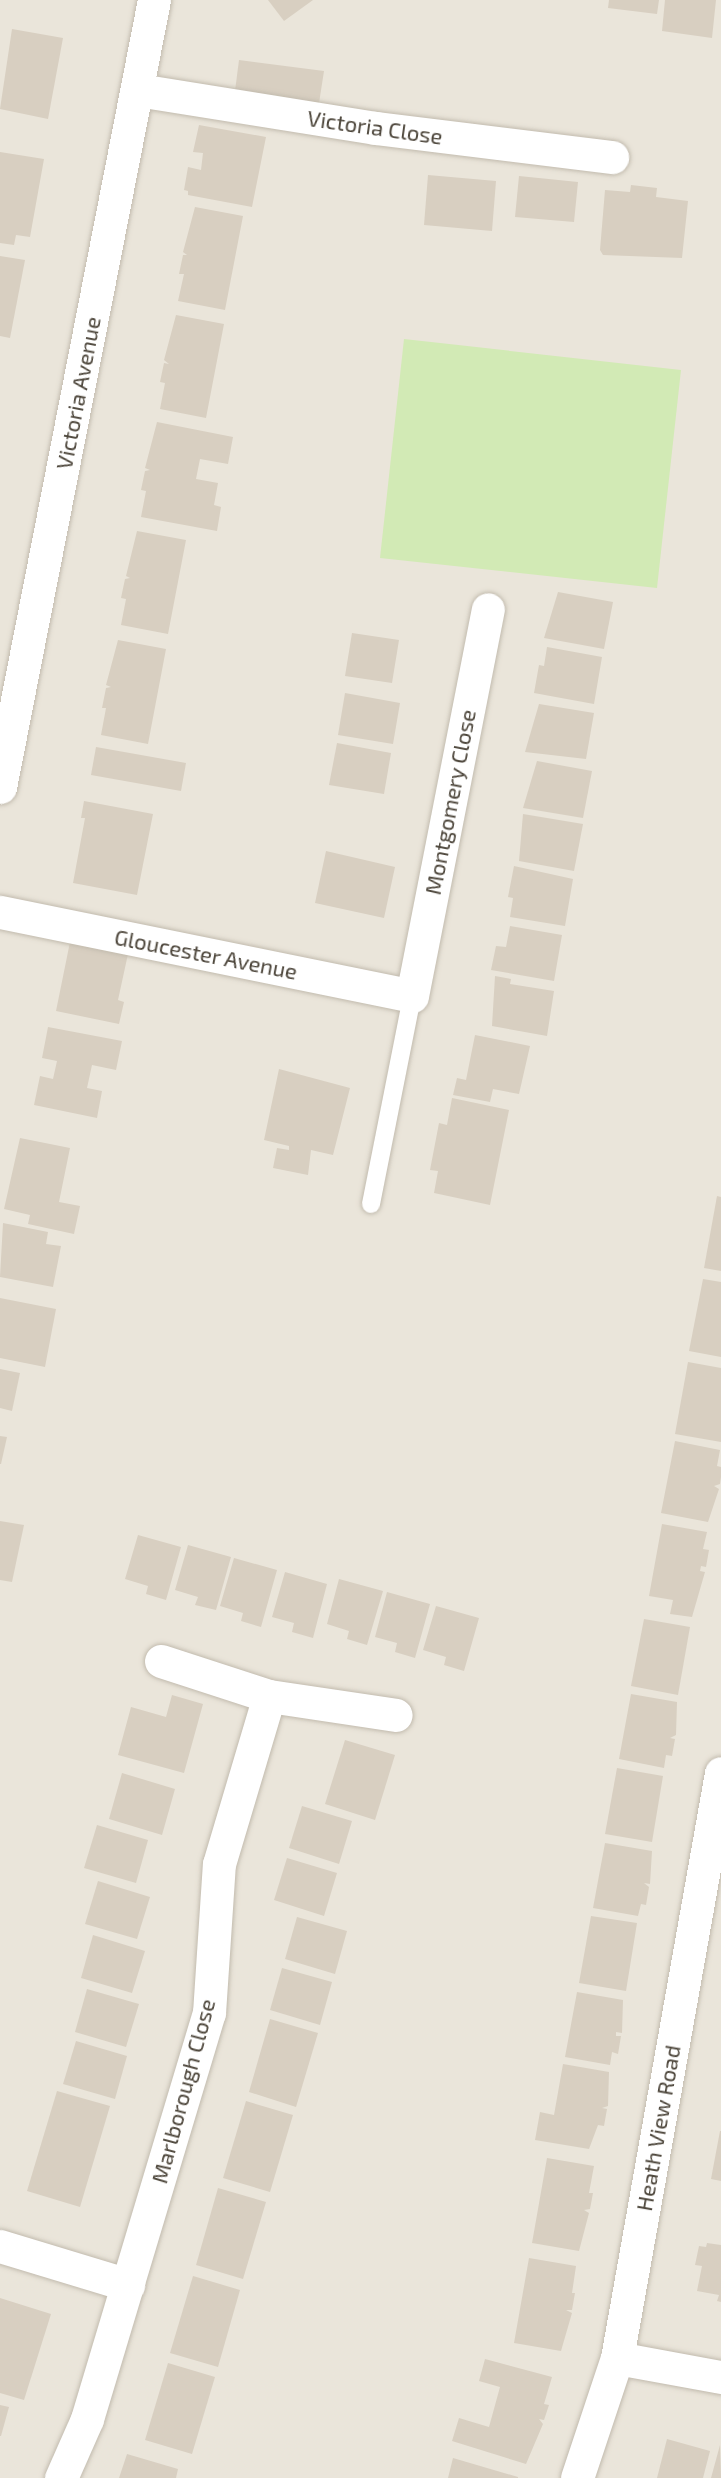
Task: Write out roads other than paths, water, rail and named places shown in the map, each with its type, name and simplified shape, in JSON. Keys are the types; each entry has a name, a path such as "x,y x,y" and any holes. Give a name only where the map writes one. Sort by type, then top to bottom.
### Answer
{"street":[{"name":"Victoria Avenue","path":"0,787 154,0"},
{"name":"Victoria Close","path":"138,90 375,128 612,157"},
{"name":"Montgomery Close","path":"412,996 488,609"},
{"name":"Gloucester Avenue","path":"0,912 412,996"},
{"path":"161,1661 269,1696 396,1715"},
{"name":"Marlborough Close","path":"60,2478 87,2419 208,2013 219,1864 269,1696"},
{"name":"Heath View Road","path":"577,2478 617,2358 721,1773"},
{"path":"0,2246 128,2285"},
{"path":"617,2358 721,2377"}],"lane":[{"path":"371,1204 412,996"}]}
